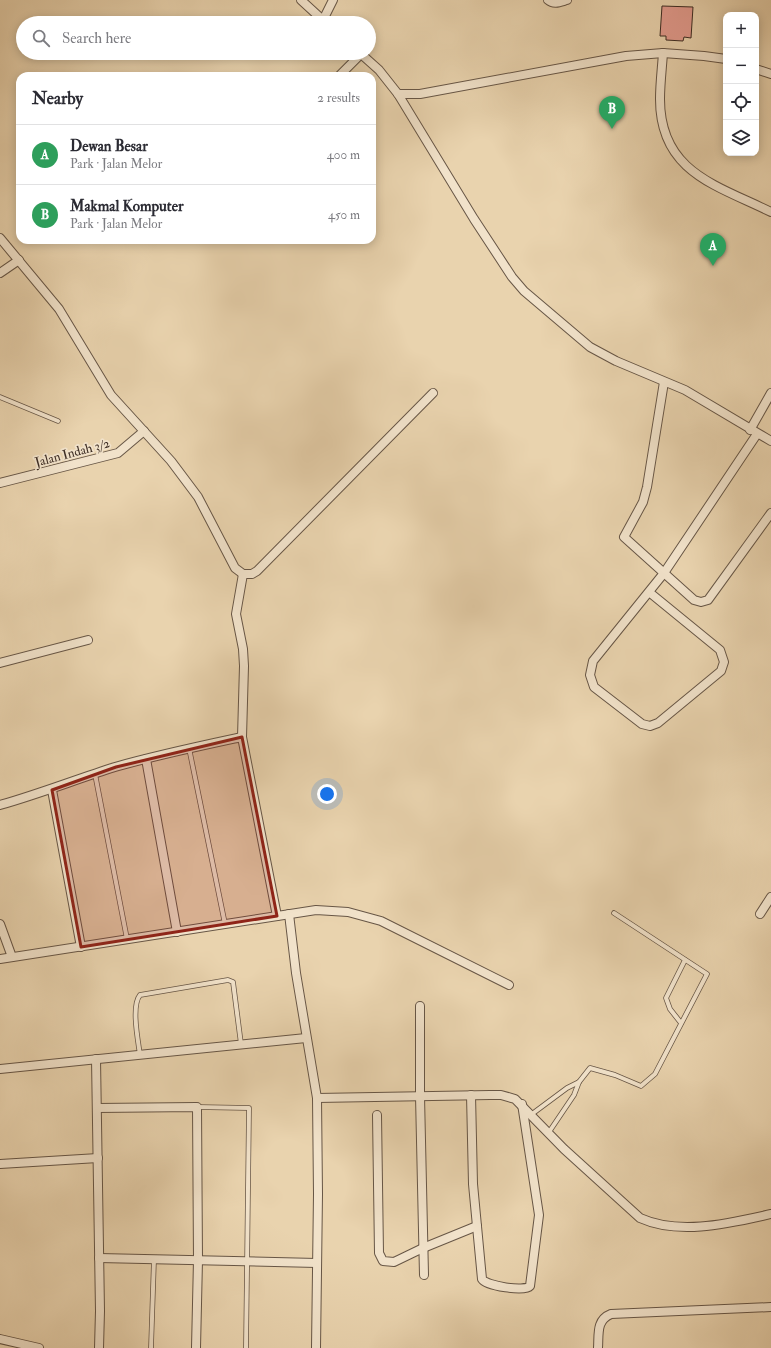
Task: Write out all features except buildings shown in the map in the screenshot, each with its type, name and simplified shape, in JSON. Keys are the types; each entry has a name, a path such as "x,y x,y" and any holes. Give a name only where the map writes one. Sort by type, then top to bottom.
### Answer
{"street":[{"path":"301,0 319,16"},
{"path":"326,16 333,0"},
{"path":"548,0 551,3 558,3 567,0"},
{"path":"398,94 420,94 626,56 662,53 723,59"},
{"path":"662,53 660,100 663,125 672,150 683,165 697,176 771,212"},
{"path":"343,72 355,60"},
{"path":"368,60 379,70 398,94 474,219 512,277 524,291 590,347 616,361 684,390 771,441"},
{"path":"759,70 771,74"},
{"path":"0,238 59,309 111,395 171,461 198,497 235,568 243,574 252,574 257,571 433,393"},
{"path":"0,273 19,260"},
{"path":"664,382 647,487 643,502 624,537 694,600 701,602 708,600 771,514"},
{"path":"648,592 720,650 724,662 721,671 658,723 650,726 642,724 594,686 590,675 593,661 648,592 664,573 754,432 771,393"},
{"name":"Jalan Indah 3/2","path":"0,483 118,453 144,431"},
{"path":"243,574 236,614 243,655 244,683 242,737 277,916"},
{"path":"0,662 88,640"},
{"path":"0,805 52,790 95,774 146,759 242,737"},
{"path":"146,759 177,932"},
{"path":"52,790 81,947"},
{"path":"760,914 771,897"},
{"path":"0,959 316,910 331,910 370,917 381,921 509,985"},
{"path":"289,914 306,1038 317,1098 316,1348"},
{"path":"0,924 12,958"},
{"path":"420,1006 420,1096 424,1275"},
{"path":"0,1069 306,1038"},
{"path":"96,1060 99,1258 98,1348"},
{"path":"471,1096 473,1184 484,1282 487,1284 528,1289 530,1286 539,1215 522,1104"},
{"path":"317,1098 508,1096 522,1104 564,1149 640,1218 654,1224 685,1228 743,1220 771,1214"},
{"path":"97,1108 198,1107 198,1260 196,1348"},
{"path":"377,1115 380,1258 383,1261 394,1262 423,1248 477,1226"},
{"path":"0,1164 98,1158"},
{"path":"99,1258 317,1263"},
{"path":"598,1348 601,1321 604,1316 611,1314 771,1307"},
{"path":"0,1339 39,1348"}],"lane":[{"path":"0,397 58,421"},
{"path":"189,748 225,924"},
{"path":"95,774 127,940"},
{"path":"548,1132 574,1095 579,1082 590,1068 614,1075 641,1086 655,1074 707,974 614,913"},
{"path":"681,1024 670,1009 666,998 684,960"},
{"path":"140,1055 135,1010 137,998 140,995 228,980 233,982 241,1045"},
{"path":"532,1114 566,1088 579,1082"},
{"path":"198,1107 249,1108 246,1348"},
{"path":"151,1348 154,1259"}],"highlighted area":[{"path":"242,737 277,916 81,947 52,790 116,767"}],"place":[{"name":"Makmal Komputer","path":"612,129"},
{"name":"Dewan Besar","path":"713,266"}]}
